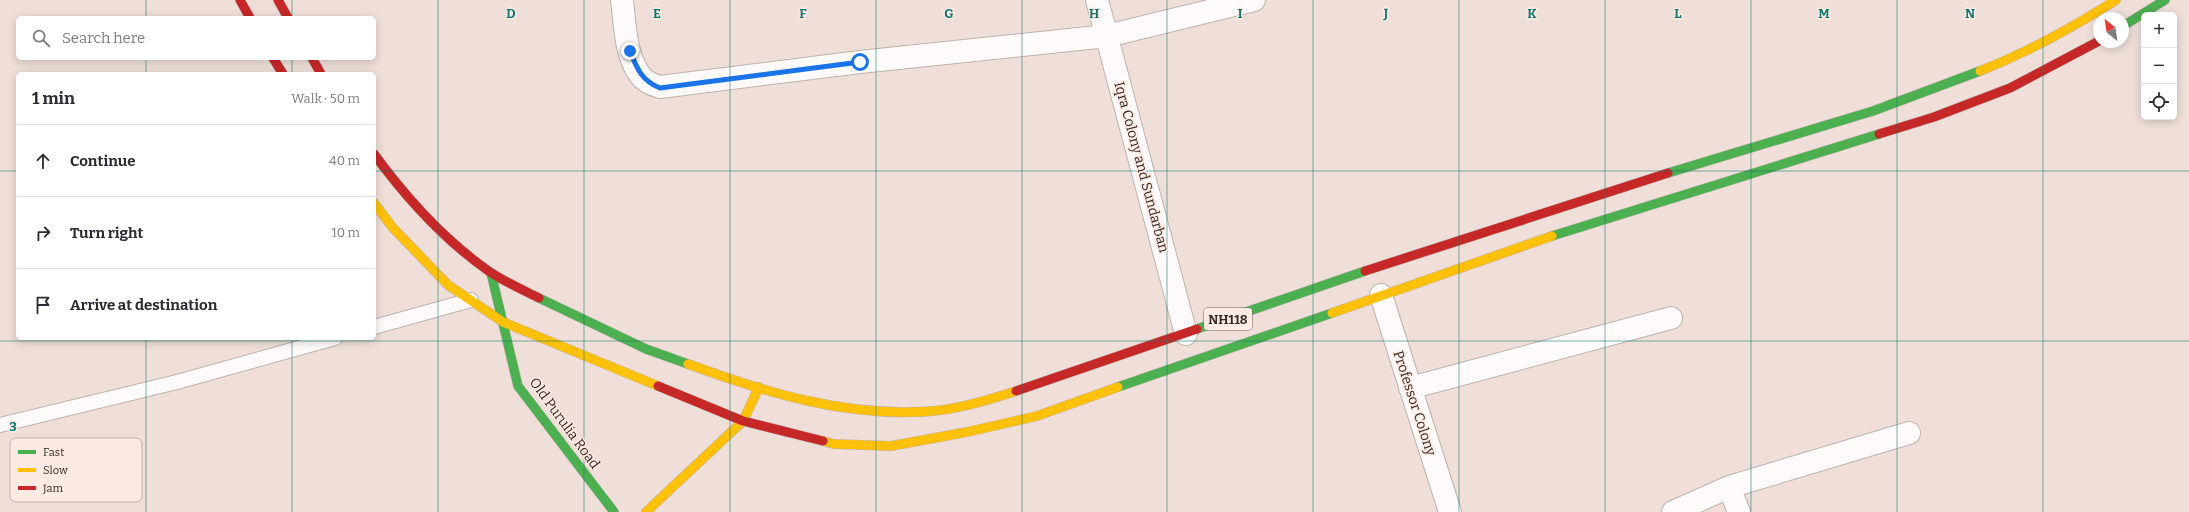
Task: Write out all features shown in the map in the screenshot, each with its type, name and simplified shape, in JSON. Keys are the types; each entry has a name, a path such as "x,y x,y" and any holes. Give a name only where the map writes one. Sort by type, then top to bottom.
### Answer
{"main road":[{"path":"240,0 249,16"},
{"path":"278,0 287,16"},
{"name":"NH118","path":"376,157 400,189 453,244 491,273 553,306 646,348 734,381 810,403 870,411 934,411 1001,396 1186,334 1333,282 1615,189 1886,106 2019,55 2083,21 2116,0"},
{"path":"2129,22 2165,0"},
{"name":"NH118","path":"376,206 393,228 448,285 503,322 743,421 834,444 891,446 967,432 1037,416 1547,238 1934,117 2010,88 2093,44"},
{"path":"274,60 282,72"},
{"path":"313,60 320,72"},
{"name":"Old Purulia Road","path":"491,273 518,386 614,512"},
{"path":"646,512 743,421 759,387"}],"street":[{"path":"622,0 630,51 640,75 660,88 868,61 1107,36 1254,0"},
{"name":"Iqra Colony and Sundarban","path":"1097,0 1186,334"},
{"name":"Professor Colony","path":"1381,295 1450,512"},
{"path":"1410,388 1671,318"},
{"path":"1673,512 1730,487 1909,433"},
{"path":"1730,487 1739,512"}],"lane":[{"path":"376,326 471,300"},
{"path":"0,425 177,382 328,340"}],"traffic: fast":[{"path":"2129,22 2165,0"},
{"path":"1668,173 1873,111 1980,71"},
{"path":"1552,236 1879,134"},
{"path":"1197,329 1365,271"},
{"path":"491,273 518,386 614,512"},
{"path":"539,298 646,349 688,364"},
{"path":"1118,387 1332,313"}],"traffic: slow":[{"path":"1980,71 2050,39 2116,0"},
{"path":"376,206 393,228 448,285 503,322 658,386"},
{"path":"1332,313 1552,236"},
{"path":"688,364 748,385 808,401 870,411 901,412 942,410 1016,391"},
{"path":"646,512 743,421 759,387"},
{"path":"823,441 834,444 891,446 967,432 1037,416 1118,387"}],"traffic: jam":[{"path":"240,0 249,16"},
{"path":"278,0 287,16"},
{"path":"1879,134 1934,117 2010,88 2093,44"},
{"path":"274,60 282,72"},
{"path":"313,60 320,72"},
{"path":"376,157 427,218 473,260 496,276 539,298"},
{"path":"1365,271 1668,173"},
{"path":"1016,391 1197,329"},
{"path":"658,386 743,421 823,441"}],"route":[{"path":"630,51 640,75 660,88 860,62"}]}
